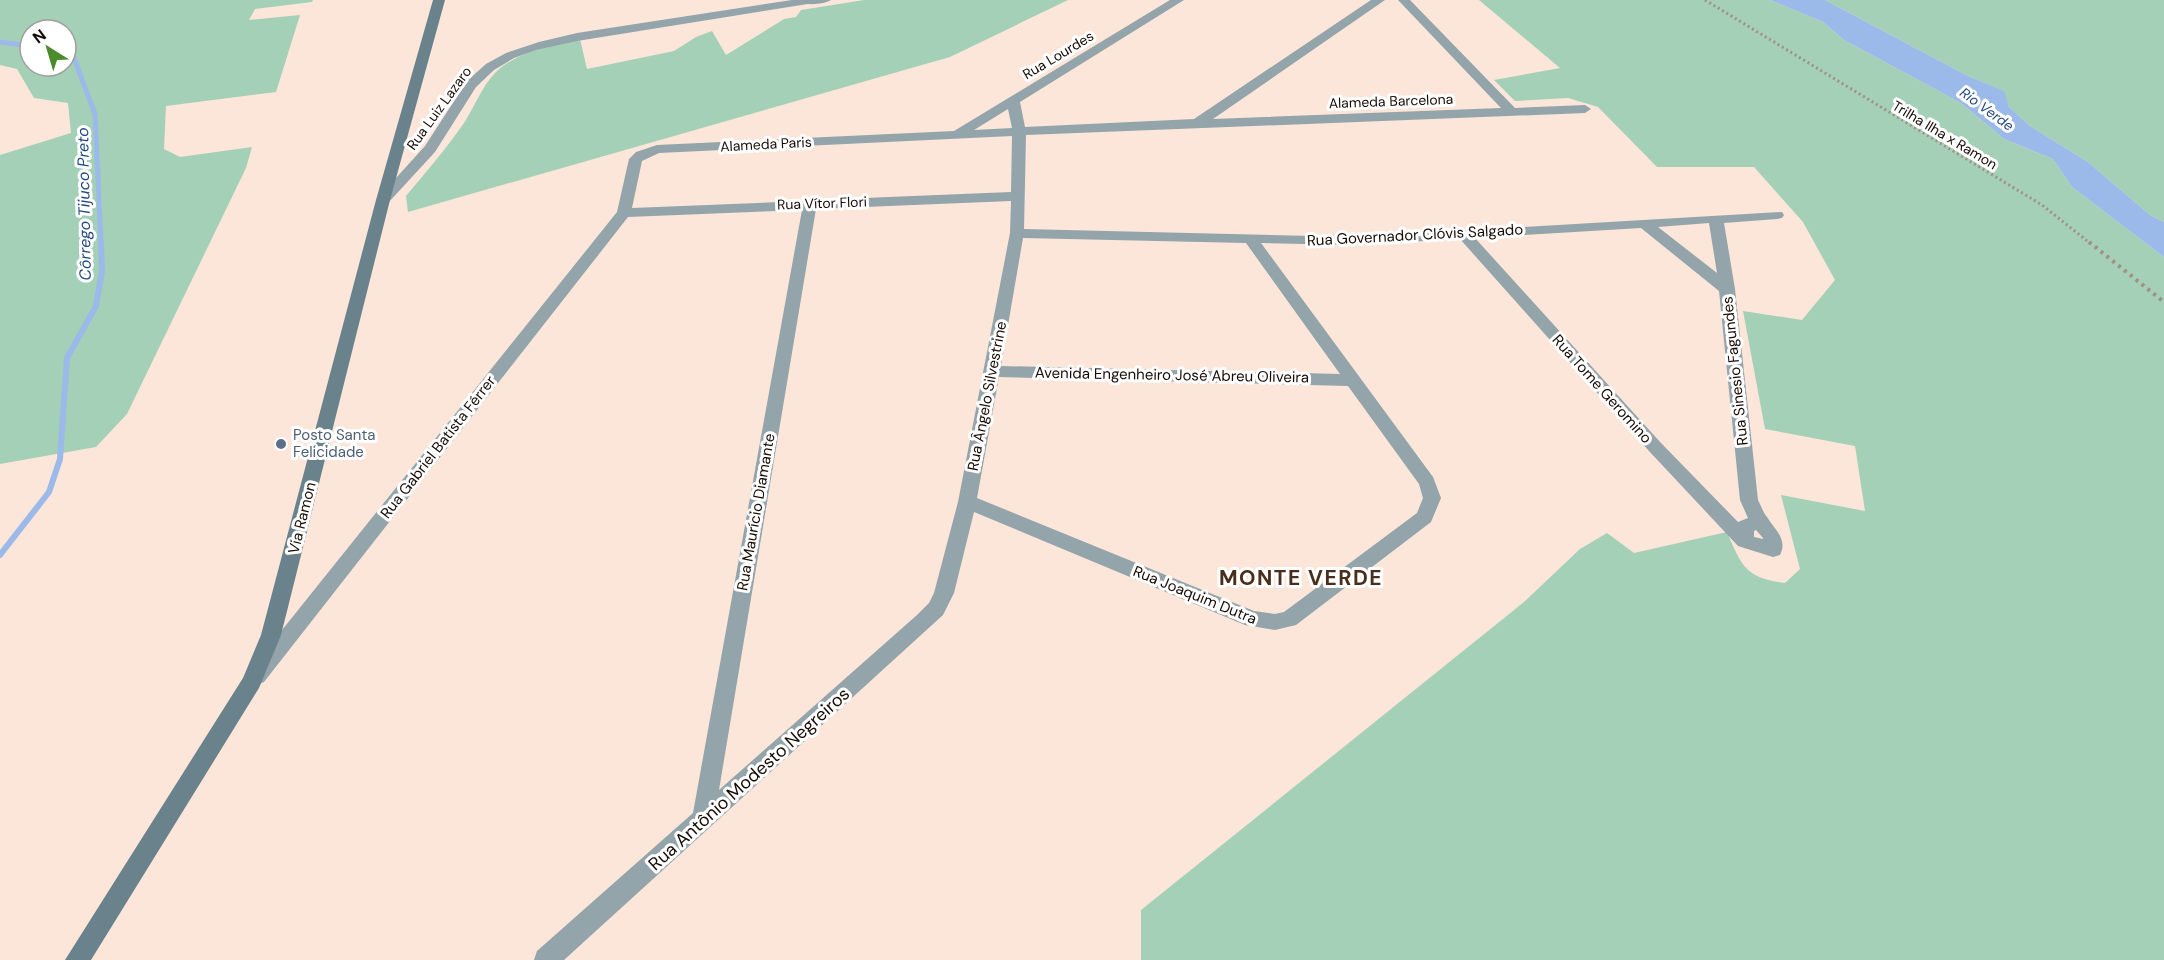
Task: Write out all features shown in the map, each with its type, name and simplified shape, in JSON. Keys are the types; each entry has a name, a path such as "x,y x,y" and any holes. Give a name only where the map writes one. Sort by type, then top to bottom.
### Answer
{"main road":[{"name":"Via Ramon","path":"77,960 252,682 271,635 282,600 382,200 439,0"}],"street":[{"name":"Rua Lourdes","path":"954,136 1178,0"},
{"path":"1198,123 1378,0"},
{"path":"1404,0 1511,111"},
{"name":"Rua Luiz Lazaro","path":"382,200 430,149 473,83 489,68 514,54 543,44 577,37 808,1"},
{"name":"Rua Ângelo Silvestrine","path":"944,593 967,502 1017,233 1019,131 1013,100"},
{"name":"Alameda Barcelona","path":"954,136 1198,123 1585,108"},
{"name":"Alameda Paris","path":"624,213 636,159 640,155 657,149 954,136"},
{"name":"Rua Vítor Flori","path":"624,213 810,203 1019,196"},
{"name":"Rua Maurício Diamante","path":"703,821 810,203"},
{"name":"Rua Gabriel Batista Férrer","path":"252,682 624,213"},
{"name":"Rua Governador Clóvis Salgado","path":"1017,233 1353,241 1777,215"},
{"name":"Rua Sinesio Fagundes","path":"1716,219 1749,500 1759,521 1772,536 1773,550 1745,541"},
{"path":"1644,223 1726,289"},
{"name":"Rua Tome Geromino","path":"1463,233 1655,447 1745,541"},
{"name":"Rua Joaquim Dutra","path":"967,502 1252,619 1275,622 1289,619 1424,517 1432,498 1427,482 1251,240"},
{"name":"Avenida Engenheiro José Abreu Oliveira","path":"993,371 1352,380"},
{"path":"1745,541 1744,527 1759,521"},
{"name":"Rua Antônio Modesto Negreiros","path":"546,960 924,621 936,609 944,593"}],"lane":[{"path":"808,1 827,0"}],"path":[{"name":"Trilha Ilha x Ramon","path":"1705,0 2042,205 2164,302"}],"green space":[{"path":"0,0 313,0 312,2 255,9 249,20 300,15 276,92 166,106 164,149 180,157 252,147 246,168 127,414 96,447 0,464 0,155 71,133 68,103 34,98 22,78 78,78 78,18 18,18 18,71 0,65"},
{"path":"864,0 1068,0 950,57 408,212 406,196 457,133 492,76 514,59 541,48 580,39 587,69 674,51 696,37 712,31 726,55 784,19 796,17 801,10"},
{"path":"1479,0 1770,0 1823,22 1844,40 1961,103 2004,139 2053,159 2072,187 2164,257 2164,960 1141,960 1141,910 1524,602 1580,549 1607,533 1634,553 1727,532 1747,569 1762,578 1785,583 1800,569 1781,495 1865,511 1855,446 1765,429 1743,311 1802,320 1835,280 1803,222 1754,167 1657,167 1598,107 1568,98 1515,101 1494,80 1560,68"},
{"path":"1825,0 2164,0 2164,222 2150,215 2088,162 2030,126 2009,107 2003,91 1968,76"}],"water":[{"name":"Rio Verde","path":"1770,0 1825,0 1968,76 2004,91 2009,107 2030,126 2088,162 2150,215 2164,222 2164,257 2072,187 2053,159 2004,139 1961,103 1844,40 1823,22"}],"waterway":[{"name":"Côrrego Tijuco Preto","path":"0,42 18,44"},
{"name":"Côrrego Tijuco Preto","path":"78,69 95,114 101,244"},
{"name":"Côrrego Tijuco Preto","path":"0,555 49,492 60,459 67,358 96,306 102,271 101,242"}],"place":[{"name":"Posto Santa Felicidade","path":"281,444"}],"district":[{"name":"MONTE VERDE","path":"1301,578"}]}
